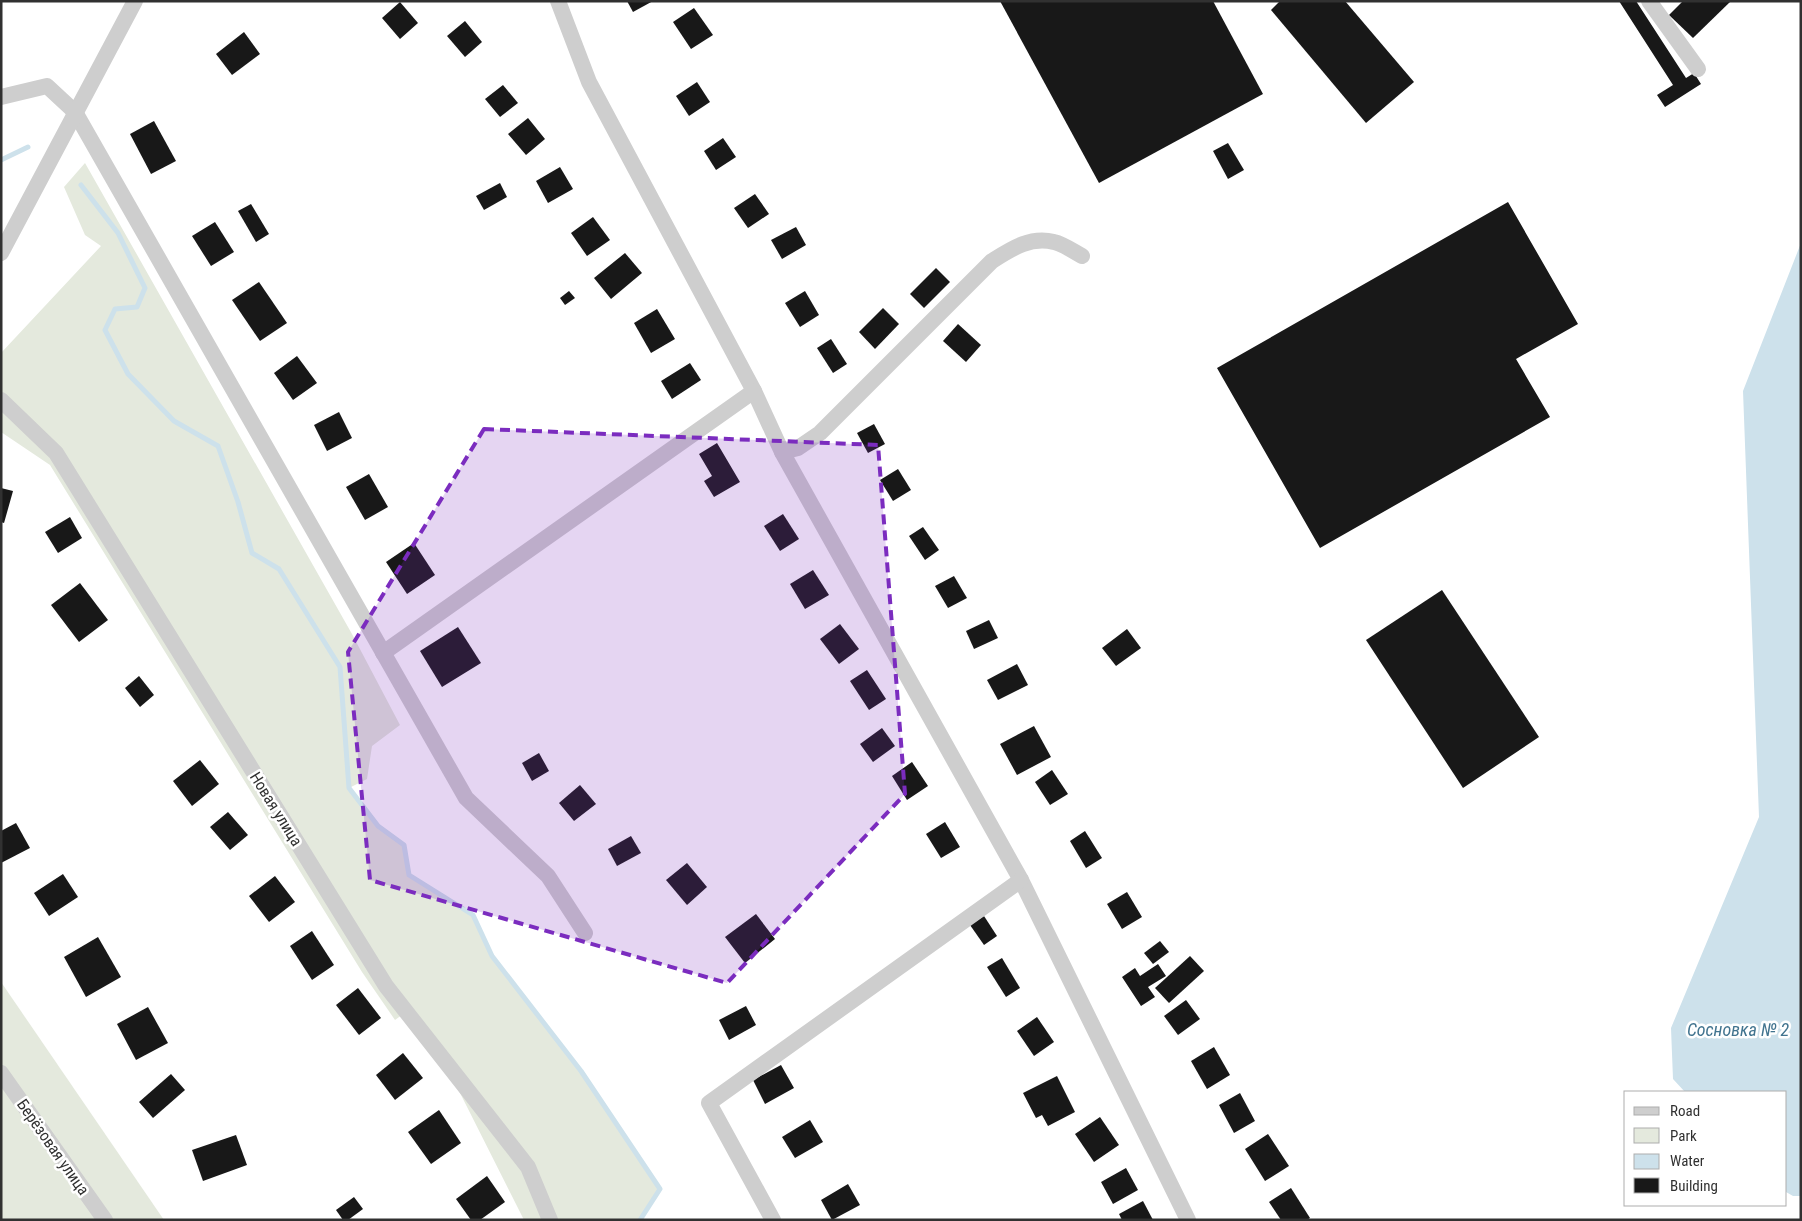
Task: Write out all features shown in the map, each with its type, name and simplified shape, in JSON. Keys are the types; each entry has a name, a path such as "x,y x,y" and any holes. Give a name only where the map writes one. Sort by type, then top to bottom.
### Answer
{"street":[{"path":"1,253 135,1"},
{"path":"558,1 589,82 754,391 782,452 1021,880 1188,1220"},
{"path":"1648,1 1698,70"},
{"path":"1,96 47,86 75,112 466,798 548,876 585,933"},
{"path":"782,452 798,448 820,433 992,261 1019,244 1039,240 1055,242 1082,256"},
{"path":"383,653 754,391"},
{"name":"Новая улица","path":"1,400 56,453 386,986 528,1167 550,1220"},
{"path":"773,1220 709,1104 1021,880"},
{"name":"Берёзовая улица","path":"1,1073 105,1220"}],"highlighted area":[{"path":"484,429 878,445 905,794 727,983 370,880 348,652"}],"green space":[{"path":"85,163 352,634 400,725 372,746 367,779 349,788 378,826 404,845 409,876 473,915 492,957 581,1071 660,1189 640,1220 524,1220 456,1085 406,1012 395,1020 362,972 50,465 1,432 1,353 101,246 85,235 64,187"},
{"path":"1,982 164,1220 1,1220"}],"water":[{"name":"Сосновка № 2","path":"1801,243 1801,1196 1793,1196 1787,1193 1787,1091 1684,1091 1673,1079 1671,1028 1759,817 1743,391"}],"building":[{"path":"627,1 653,1 633,12"},
{"path":"1000,1 1213,1 1263,94 1099,183"},
{"path":"1280,1 1345,1 1414,82 1366,123 1271,10"},
{"path":"1619,1 1636,1 1686,78 1694,73 1701,84 1665,107 1657,95 1673,85"},
{"path":"1683,1 1731,1 1693,38 1669,15"},
{"path":"400,2 418,23 400,39 382,18"},
{"path":"694,8 713,35 691,49 673,22"},
{"path":"465,21 482,42 465,57 447,36"},
{"path":"244,32 260,54 232,75 216,54"},
{"path":"697,82 710,102 689,116 676,96"},
{"path":"503,85 518,103 500,117 485,99"},
{"path":"528,118 545,139 526,155 508,134"},
{"path":"154,121 176,161 151,174 130,134"},
{"path":"723,138 736,157 716,170 704,151"},
{"path":"1228,143 1244,170 1228,179 1213,151"},
{"path":"560,167 573,189 548,203 536,181"},
{"path":"500,183 507,197 484,210 476,196"},
{"path":"755,194 769,214 748,228 734,208"},
{"path":"1508,202 1578,324 1516,359 1550,417 1320,548 1217,368"},
{"path":"251,204 269,234 256,242 238,211"},
{"path":"593,217 610,240 587,256 571,233"},
{"path":"215,222 234,252 211,266 192,236"},
{"path":"796,227 806,245 782,259 771,240"},
{"path":"625,253 642,273 611,299 594,278"},
{"path":"936,268 950,282 924,308 910,294"},
{"path":"259,282 287,323 260,341 232,300"},
{"path":"569,291 575,298 565,305 560,298"},
{"path":"805,291 819,315 800,327 785,303"},
{"path":"883,308 899,324 875,349 859,332"},
{"path":"657,309 675,339 651,353 634,323"},
{"path":"958,324 981,345 966,362 943,341"},
{"path":"831,339 847,364 833,373 817,348"},
{"path":"297,356 317,383 293,400 274,373"},
{"path":"690,363 701,380 672,399 661,381"},
{"path":"339,412 352,438 327,451 314,425"},
{"path":"874,424 885,444 868,453 857,433"},
{"path":"717,443 740,482 714,497 704,481 712,476 699,454"},
{"path":"898,469 911,490 893,501 880,480"},
{"path":"369,474 388,507 365,520 346,487"},
{"path":"1,488 13,491 4,523 1,522"},
{"path":"783,514 799,539 780,551 764,526"},
{"path":"70,517 82,538 58,553 45,532"},
{"path":"923,527 939,550 925,560 909,536"},
{"path":"414,543 435,575 407,594 386,562"},
{"path":"813,570 829,595 805,609 790,584"},
{"path":"954,576 967,598 948,608 935,586"},
{"path":"80,583 108,620 79,642 51,605"},
{"path":"1442,590 1539,737 1463,788 1366,640"},
{"path":"989,620 998,638 974,649 966,631"},
{"path":"840,624 859,649 839,664 820,639"},
{"path":"458,627 481,663 442,687 420,651"},
{"path":"1127,629 1141,648 1116,666 1102,648"},
{"path":"1017,664 1028,685 998,700 987,680"},
{"path":"867,670 886,699 869,710 850,681"},
{"path":"139,676 154,695 140,707 125,688"},
{"path":"1034,726 1051,757 1017,775 1000,744"},
{"path":"882,728 895,746 873,762 860,744"},
{"path":"539,753 549,771 532,781 522,763"},
{"path":"200,760 219,784 192,806 173,781"},
{"path":"912,762 928,786 907,800 892,776"},
{"path":"1052,770 1068,794 1050,805 1035,782"},
{"path":"580,785 596,804 574,821 559,803"},
{"path":"228,812 248,835 230,850 210,827"},
{"path":"945,822 960,847 941,858 926,834"},
{"path":"16,823 30,848 1,863 1,831"},
{"path":"1085,831 1102,858 1086,868 1070,841"},
{"path":"631,836 641,853 617,866 608,849"},
{"path":"687,863 707,887 687,905 666,880"},
{"path":"63,874 78,897 49,916 34,893"},
{"path":"275,876 295,902 269,922 249,896"},
{"path":"1127,892 1142,917 1122,929 1107,904"},
{"path":"756,914 775,939 745,963 725,937"},
{"path":"984,916 997,936 984,945 970,925"},
{"path":"312,931 334,965 312,980 290,946"},
{"path":"98,937 121,977 86,997 64,957"},
{"path":"1160,941 1169,952 1153,964 1144,953"},
{"path":"1190,956 1204,971 1169,1003 1155,988"},
{"path":"1002,958 1020,988 1006,997 987,967"},
{"path":"1158,964 1166,976 1148,987 1155,997 1141,1006 1122,977 1135,968 1140,976"},
{"path":"358,988 381,1018 359,1035 336,1005"},
{"path":"1186,1000 1200,1019 1178,1035 1164,1016"},
{"path":"746,1006 756,1025 729,1040 719,1020"},
{"path":"148,1007 168,1043 136,1060 117,1024"},
{"path":"1037,1017 1054,1042 1034,1056 1017,1031"},
{"path":"1214,1047 1230,1075 1207,1089 1191,1061"},
{"path":"403,1053 423,1078 395,1100 376,1075"},
{"path":"781,1065 794,1088 765,1104 753,1080"},
{"path":"171,1074 185,1090 153,1118 139,1102"},
{"path":"1057,1076 1075,1112 1048,1126 1042,1115 1036,1118 1023,1093"},
{"path":"1240,1093 1255,1121 1234,1133 1219,1105"},
{"path":"439,1110 461,1143 431,1164 408,1132"},
{"path":"1100,1117 1119,1145 1094,1162 1075,1134"},
{"path":"810,1120 823,1142 795,1158 782,1137"},
{"path":"1268,1134 1289,1166 1265,1181 1245,1149"},
{"path":"236,1135 247,1165 203,1181 192,1150"},
{"path":"1126,1168 1138,1190 1113,1204 1101,1182"},
{"path":"487,1176 505,1202 480,1220 471,1220 456,1199"},
{"path":"848,1184 860,1205 832,1220 821,1200"},
{"path":"1291,1188 1310,1218 1307,1220 1281,1220 1269,1202"},
{"path":"354,1197 363,1209 348,1220 343,1220 336,1210"},
{"path":"1143,1201 1153,1220 1122,1220 1119,1214"}],"waterway":[{"path":"1,160 28,147"},
{"path":"81,185 118,233 145,288 137,307 115,309 105,330 128,374 174,421 218,446 238,502 252,553 279,569 340,667 349,788 378,826 404,845 409,875 473,915 492,956 581,1071 660,1189 640,1220"}]}
